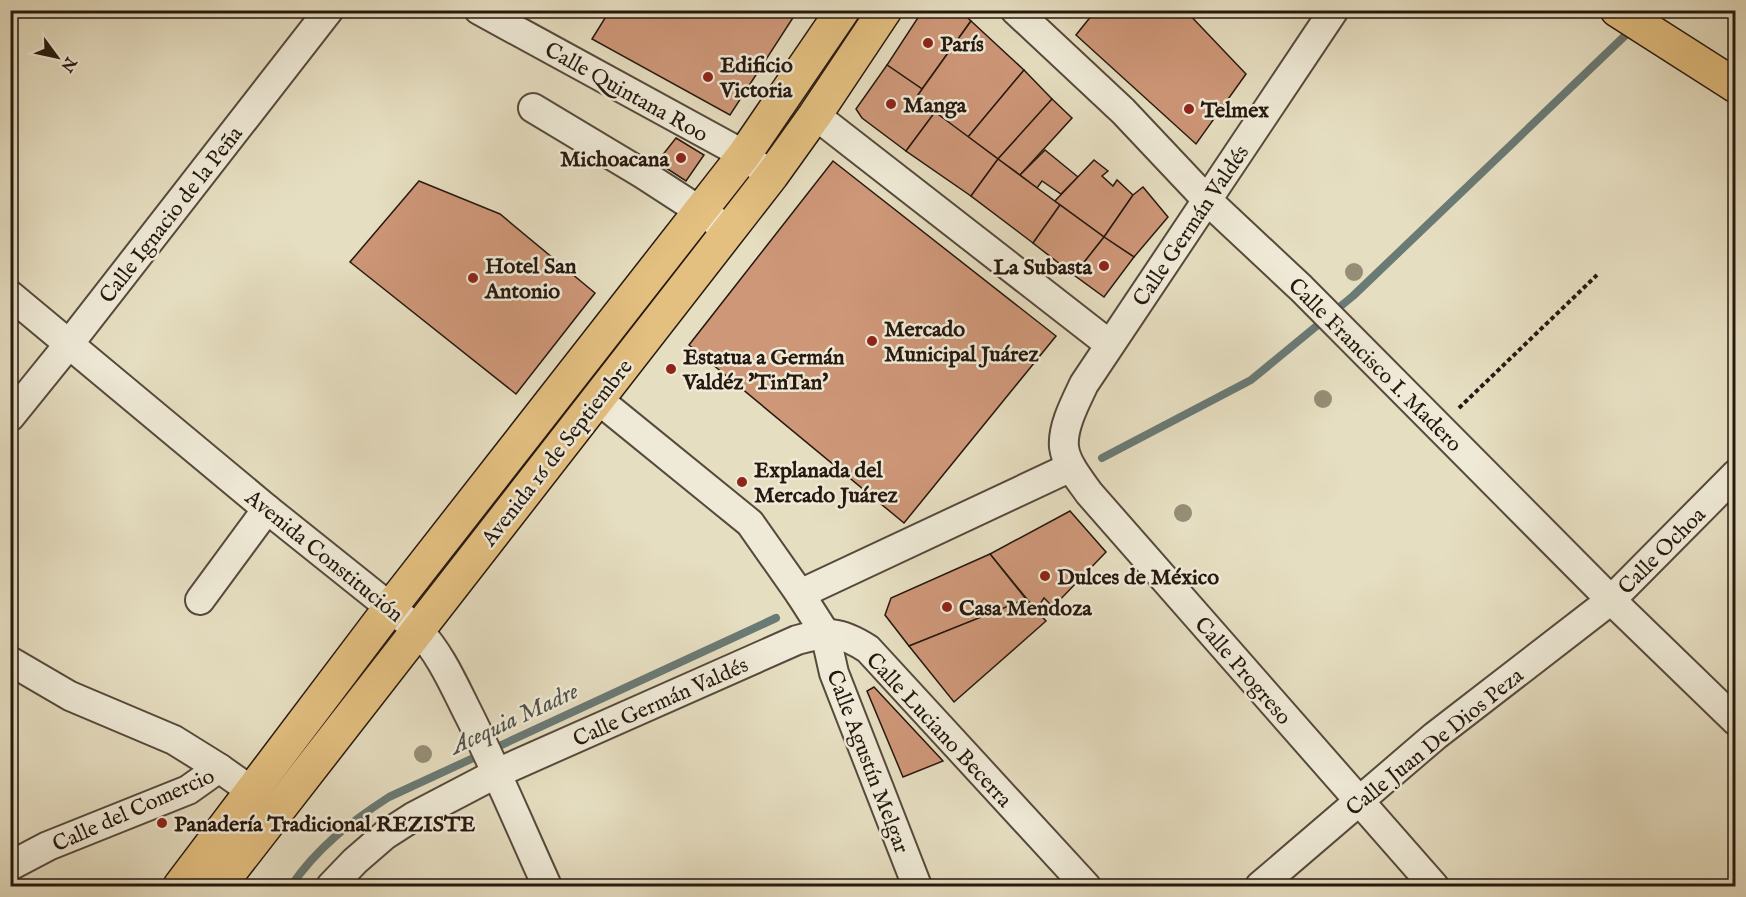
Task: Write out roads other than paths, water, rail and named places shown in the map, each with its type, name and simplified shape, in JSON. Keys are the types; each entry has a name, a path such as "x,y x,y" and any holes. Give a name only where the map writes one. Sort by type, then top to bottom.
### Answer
{"main road":[{"name":"Avenida 16 de Septiembre","path":"180,886 390,608 744,155 843,10"},
{"name":"Avenida 16 de Septiembre","path":"219,886 772,175 885,10"},
{"path":"1617,10 1736,86"}],"street":[{"name":"Calle Ignacio de la Peña","path":"10,417 329,10"},
{"name":"Calle Quintana Roo","path":"479,10 744,155 772,175"},
{"name":"Calle Francisco I. Madero","path":"1015,10 1123,111 1207,200 1354,340 1611,600 1736,721"},
{"name":"Calle Germán Valdés","path":"1067,457 1068,418 1084,384 1207,200 1324,14"},
{"path":"533,108 701,210 729,230"},
{"path":"815,115 1109,344"},
{"name":"Avenida Constitución","path":"10,295 267,509 417,629 429,642 446,669 472,722 547,886"},
{"path":"611,410 750,523 825,633"},
{"path":"800,594 1067,457"},
{"name":"Calle Progreso","path":"1067,457 1089,493 1434,886"},
{"name":"Calle Ochoa","path":"1611,600 1736,474"},
{"path":"200,600 267,509"},
{"name":"Calle Juan De Dios Peza","path":"1260,886 1436,736 1611,600"},
{"name":"Calle Germán Valdés","path":"331,886 385,835 495,770 796,640 825,633"},
{"name":"Calle Agustín Melgar","path":"825,633 834,673 917,886"},
{"name":"Calle Luciano Becerra","path":"825,633 849,637 868,650 1086,886"},
{"path":"10,661 69,696 174,740 219,768"},
{"name":"Calle del Comercio","path":"10,866 48,846 188,790 219,768 253,792"}],"waterway":[{"path":"1102,458 1251,380 1353,296 1633,28"},
{"name":"Acequia Madre","path":"291,886 301,872 335,837 389,797 776,618"}],"place":[{"name":"París","path":"928,43"},
{"name":"Edificio Victoria","path":"708,77"},
{"name":"Manga","path":"891,104"},
{"name":"Telmex","path":"1189,109"},
{"name":"Michoacana","path":"681,158"},
{"name":"La Subasta","path":"1104,266"},
{"name":"Hotel San Antonio","path":"473,278"},
{"name":"Mercado Municipal Juárez","path":"872,341"},
{"name":"Estatua a Germán Valdéz 'TinTan'","path":"671,369"},
{"name":"Explanada del Mercado Juárez","path":"742,482"},
{"name":"Dulces de México","path":"1045,576"},
{"name":"Casa Mendoza","path":"947,607"},
{"name":"Panadería Tradicional REZISTE","path":"162,823"}]}
